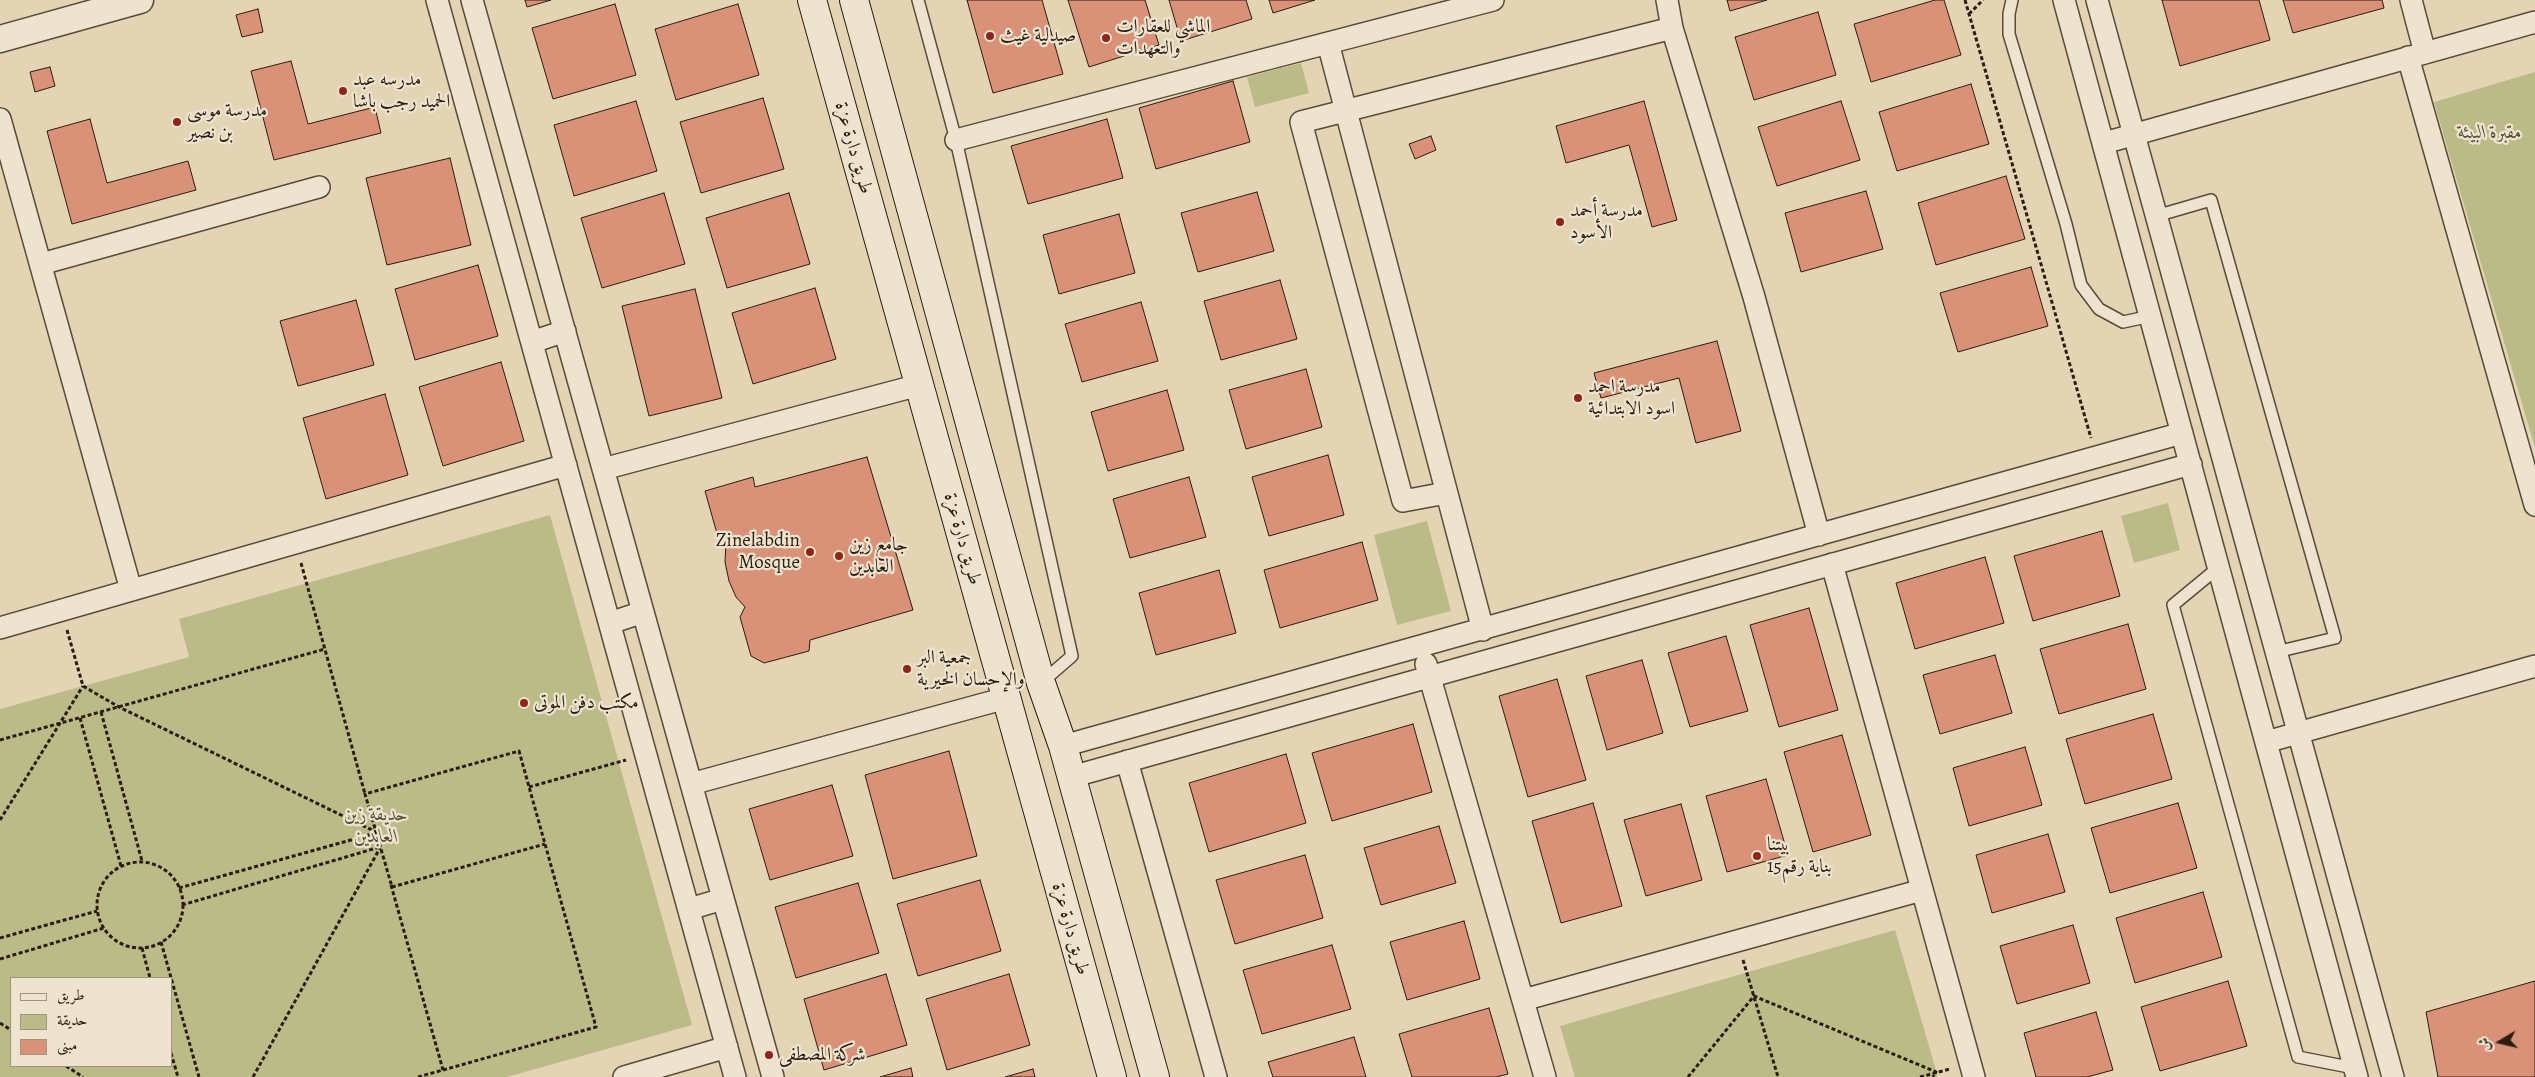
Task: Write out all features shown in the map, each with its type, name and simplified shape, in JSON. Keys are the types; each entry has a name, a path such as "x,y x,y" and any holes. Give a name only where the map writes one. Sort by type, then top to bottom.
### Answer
{"main road":[{"name":"طريق دارة عزة","path":"812,0 1112,1077"},
{"path":"854,0 1040,683 1063,746 1155,1077"}],"street":[{"path":"0,40 140,0"},
{"path":"437,0 735,1077"},
{"path":"472,0 773,1077"},
{"path":"956,140 1493,0"},
{"path":"1667,0 1672,28 1754,298 1818,535"},
{"path":"2064,0 2356,1072"},
{"path":"2097,0 2393,1077"},
{"path":"2411,0 2416,55 2535,505"},
{"path":"2104,143 2535,22"},
{"path":"1446,493 1403,501 1301,122 1672,28"},
{"path":"1328,43 1483,630"},
{"path":"0,119 131,590"},
{"path":"40,264 318,187"},
{"path":"532,342 565,331"},
{"path":"603,469 919,385"},
{"path":"1063,746 2182,433"},
{"path":"1071,777 2191,464"},
{"path":"0,628 566,465"},
{"path":"1832,564 1974,1077"},
{"path":"610,623 643,612"},
{"path":"1421,647 1545,1077"},
{"path":"2266,742 2535,666"},
{"path":"691,784 1006,698"},
{"path":"1127,761 1216,1077"},
{"path":"1523,1000 1922,890"},
{"path":"689,909 723,899"},
{"path":"624,1077 727,1047"}],"lane":[{"path":"918,0 956,140 1072,656 1040,683"},
{"path":"2012,0 2009,14 2009,34 2066,224 2081,285 2098,309 2123,322 2151,316"},
{"path":"2156,216 2211,200 2335,638 2276,652"},
{"path":"2219,568 2173,605 2298,1057 2356,1072"}],"path":[{"path":"1965,0 2096,457"},
{"path":"1969,14 1983,0"},
{"path":"296,544 443,1070"},
{"path":"62,611 83,686 119,707 376,833"},
{"path":"0,740 325,649"},
{"path":"0,820 83,686"},
{"path":"100,712 142,862"},
{"path":"80,718 121,866"},
{"path":"366,794 519,751 596,1027 418,1077"},
{"path":"529,787 646,755"},
{"path":"179,888 376,833"},
{"path":"391,883 392,887 545,844"},
{"path":"182,905 380,847"},
{"path":"253,1077 380,847"},
{"path":"142,862 164,869 179,888 182,905 177,926 161,942 142,948 120,943 104,928 97,910 97,897 102,884 110,874 121,866 142,862"},
{"path":"0,938 97,910"},
{"path":"0,959 104,928"},
{"path":"161,942 171,977"},
{"path":"142,948 150,977"},
{"path":"1747,972 1778,1077"},
{"path":"172,981 199,1077"},
{"path":"1754,996 1936,1072"},
{"path":"1688,1077 1754,996"},
{"path":"172,1056 178,1077"},
{"path":"68,1067 83,1077"},
{"path":"1920,1077 1936,1072"},
{"path":"1933,1077 1936,1072"}],"green space":[{"path":"1301,63 1309,93 1255,107 1247,77"},
{"name":"مقبرة البيئة","path":"2535,72 2535,448 2434,102"},
{"path":"2168,503 2180,550 2134,563 2121,516"},
{"name":"حديقة زين العابدين","path":"550,515 692,1025 507,1077 0,1077 0,709 189,657 179,619"},
{"path":"1427,521 1451,611 1397,625 1374,535"},
{"path":"1895,930 1938,1077 1575,1077 1560,1026"}],"building":[{"path":"525,0 551,0 527,7"},
{"path":"967,0 1042,0 1063,74 993,93"},
{"path":"1068,0 1145,0 1159,45 1089,67"},
{"path":"1169,0 1246,0 1252,19 1181,41"},
{"path":"1269,0 1315,0 1273,13"},
{"path":"1727,0 1767,0 1730,11"},
{"path":"1935,0 1944,0 1961,55 1871,82 1854,24"},
{"path":"2162,0 2259,0 2270,40 2180,66"},
{"path":"2283,0 2382,0 2384,8 2293,33"},
{"path":"615,4 636,75 553,99 532,28"},
{"path":"738,4 759,75 676,100 655,29"},
{"path":"258,9 263,32 242,37 236,15"},
{"path":"1818,12 1836,75 1754,100 1735,37"},
{"path":"291,61 308,124 375,107 381,133 274,160 251,71"},
{"path":"50,67 55,86 35,92 30,72"},
{"path":"1233,81 1250,142 1156,169 1139,108"},
{"path":"1971,84 1989,144 1897,171 1879,112"},
{"path":"763,98 784,169 701,193 680,122"},
{"path":"636,101 657,171 574,196 554,125"},
{"path":"1644,101 1677,220 1652,227 1629,145 1566,163 1556,126"},
{"path":"1841,101 1860,160 1777,186 1758,127"},
{"path":"90,119 107,183 188,161 196,190 72,224 47,131"},
{"path":"1107,119 1123,178 1028,204 1011,146"},
{"path":"1431,136 1436,150 1415,159 1409,144"},
{"path":"450,158 471,245 387,265 366,178"},
{"path":"2006,176 2025,239 1936,265 1918,203"},
{"path":"1866,191 1883,249 1801,272 1785,213"},
{"path":"1257,192 1274,251 1198,272 1181,213"},
{"path":"664,193 685,264 602,288 581,218"},
{"path":"789,193 810,264 727,288 706,218"},
{"path":"1119,214 1135,273 1059,294 1043,235"},
{"path":"478,265 498,336 415,360 395,289"},
{"path":"2031,267 2048,326 1958,352 1940,293"},
{"path":"1280,280 1297,339 1221,360 1204,301"},
{"path":"815,288 836,359 753,384 732,313"},
{"path":"695,289 722,398 649,416 622,306"},
{"path":"356,300 374,365 298,386 280,321"},
{"path":"1141,302 1158,361 1082,382 1065,324"},
{"path":"1717,341 1741,431 1696,443 1679,378 1601,398 1594,373"},
{"path":"501,362 524,441 443,466 419,387"},
{"path":"1306,369 1322,427 1246,449 1229,390"},
{"path":"1167,390 1184,450 1108,471 1091,412"},
{"path":"385,394 408,475 326,499 303,418"},
{"path":"1328,455 1344,515 1269,536 1252,477"},
{"name":"Zinelabdin Mosque","path":"867,457 913,610 810,640 809,651 764,663 751,656 740,617 745,607 736,597 729,581 725,562 726,543 718,537 705,491 753,477 755,487"},
{"path":"1189,477 1206,537 1130,558 1113,499"},
{"path":"2102,531 2120,596 2033,621 2014,556"},
{"path":"1362,542 1378,600 1280,628 1264,570"},
{"path":"1985,557 2004,623 1915,649 1896,583"},
{"path":"1219,570 1236,633 1156,655 1139,593"},
{"path":"1809,608 1838,710 1779,727 1750,625"},
{"path":"2128,624 2146,689 2059,714 2040,649"},
{"path":"1726,636 1748,711 1690,727 1668,653"},
{"path":"1995,655 2012,713 1940,734 1923,675"},
{"path":"1642,660 1663,733 1607,750 1586,676"},
{"path":"1557,679 1586,780 1528,797 1499,696"},
{"path":"2153,714 2172,779 2085,804 2066,739"},
{"path":"1413,724 1432,792 1332,821 1312,753"},
{"path":"1842,735 1871,835 1813,852 1784,752"},
{"path":"2025,747 2042,805 1969,826 1953,768"},
{"path":"949,751 977,856 893,879 865,775"},
{"path":"1286,754 1306,823 1209,852 1189,783"},
{"path":"1766,779 1788,855 1727,872 1706,796"},
{"path":"832,785 853,856 770,880 749,809"},
{"path":"1593,803 1622,906 1561,923 1532,821"},
{"path":"2178,803 2197,868 2110,893 2091,828"},
{"path":"1681,804 1702,880 1646,896 1624,820"},
{"path":"1439,826 1456,883 1381,905 1364,848"},
{"path":"2048,834 2065,892 1992,913 1976,855"},
{"path":"1305,855 1323,918 1235,944 1216,880"},
{"path":"980,880 1001,951 918,976 897,904"},
{"path":"858,883 879,953 796,978 775,907"},
{"path":"2203,892 2222,957 2135,983 2116,918"},
{"path":"1464,921 1480,979 1407,1000 1390,942"},
{"path":"2073,925 2090,983 2017,1004 2000,946"},
{"path":"1332,945 1351,1009 1262,1034 1243,970"},
{"path":"886,974 907,1045 824,1070 804,999"},
{"path":"1009,974 1030,1045 947,1070 926,999"},
{"path":"2228,981 2247,1046 2160,1071 2141,1007"},
{"path":"2535,981 2535,1077 2438,1077 2426,1012"},
{"path":"1489,1008 1508,1074 1496,1077 1412,1077 1399,1034"},
{"path":"2096,1012 2113,1070 2087,1077 2036,1077 2024,1033"},
{"path":"1354,1037 1366,1077 1273,1077 1268,1062"},
{"path":"911,1068 913,1077 880,1077"},
{"path":"1033,1069 1035,1077 1005,1077"}],"place":[{"name":"صيدلية غيث","path":"990,36"},
{"name":"الماشي للعقارات والتعهدات","path":"1106,38"},
{"name":"مدرسه عبد الحميد رجب باشا","path":"343,91"},
{"name":"مدرسة موسى بن نصير","path":"177,122"},
{"name":"مدرسة أحمد الأسود","path":"1560,222"},
{"name":"مدرسة احمد اسود الابتدائية","path":"1578,398"},
{"name":"Zinelabdin Mosque","path":"810,552"},
{"name":"جامع زين العابدين","path":"839,556"},
{"name":"جمعية البر والإحسان الخيرية","path":"907,669"},
{"name":"مكتب دفن الموتى","path":"524,703"},
{"name":"بيتنا بناية رقم15","path":"1757,856"},
{"name":"شركة المصطفى","path":"769,1055"}]}
